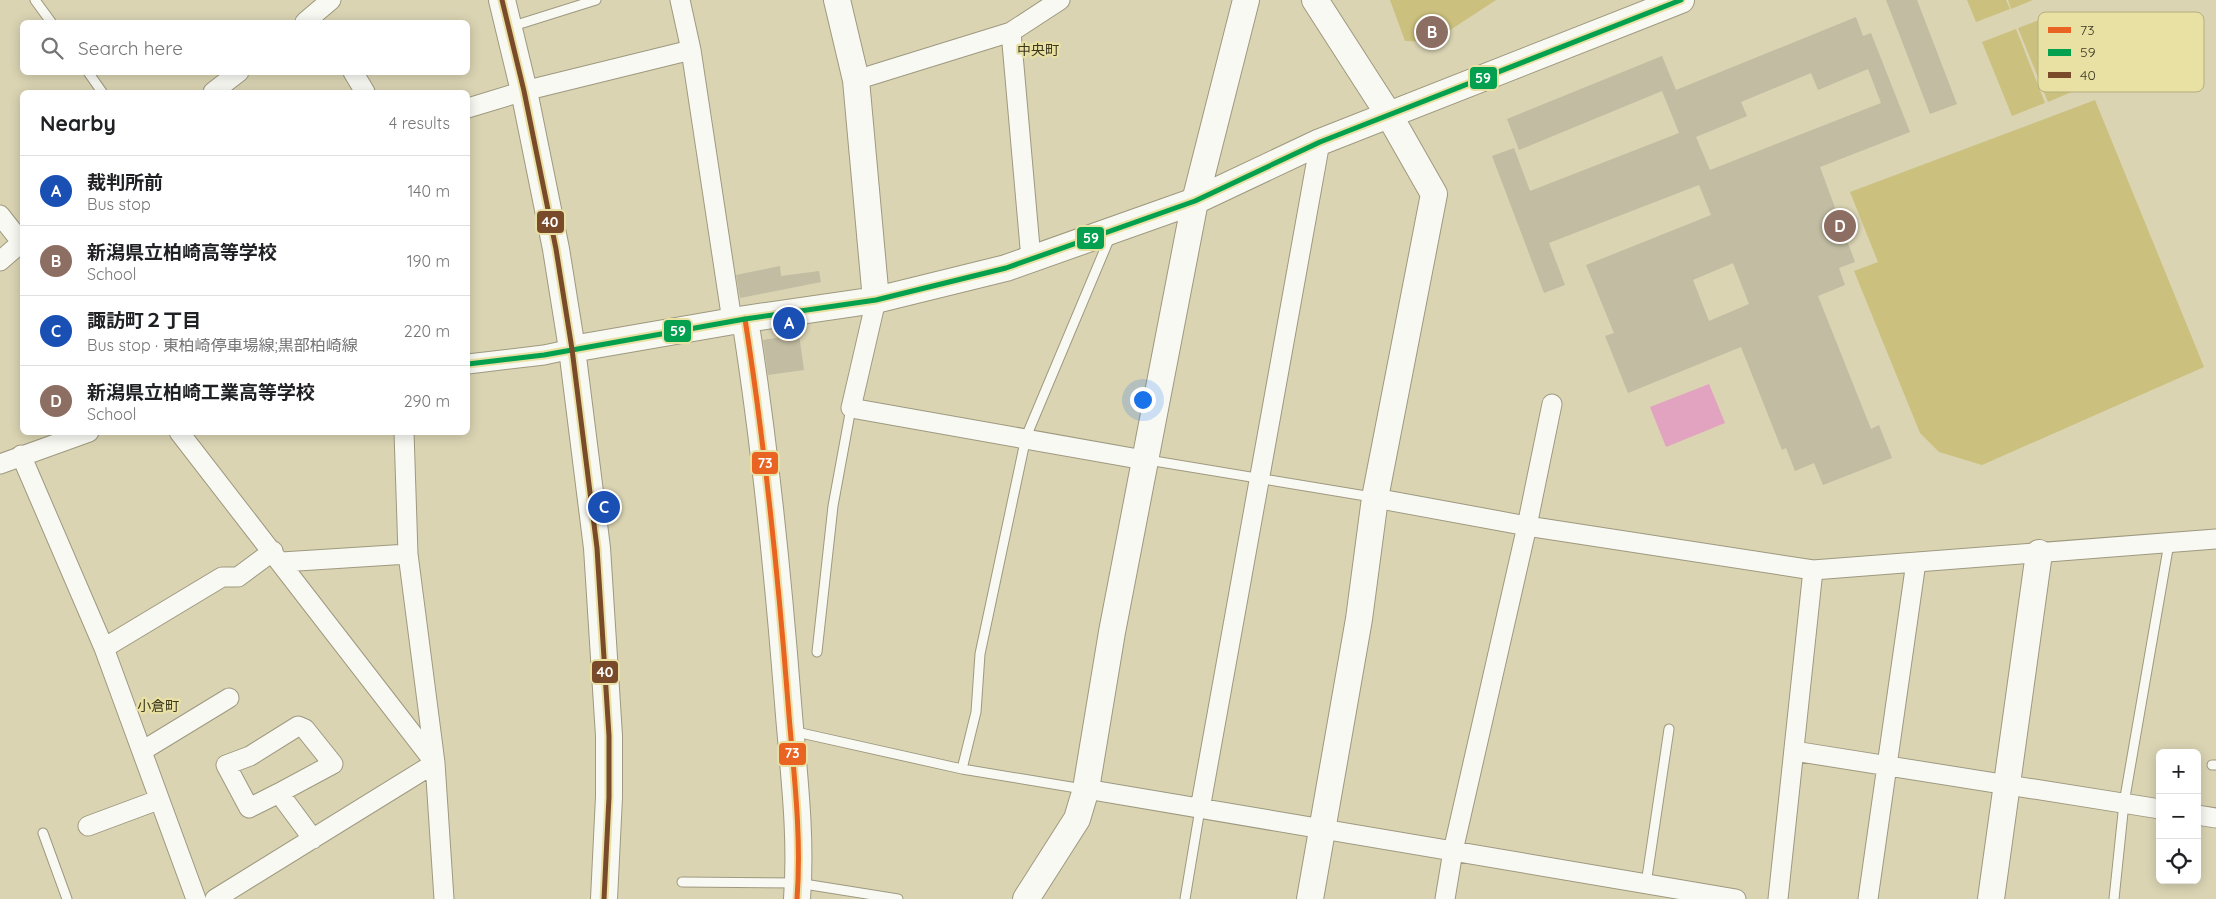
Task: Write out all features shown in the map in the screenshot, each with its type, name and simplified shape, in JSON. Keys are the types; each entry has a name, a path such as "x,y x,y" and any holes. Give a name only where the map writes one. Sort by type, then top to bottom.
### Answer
{"street":[{"path":"313,15 331,0"},
{"path":"502,0 524,91 556,249 572,349 597,548 609,736 604,899"},
{"path":"680,0 691,50 739,320 759,407 798,802 797,891"},
{"path":"837,0 856,80 876,300 851,408 1026,437 1144,460"},
{"path":"856,80 1011,32 1060,0"},
{"path":"1026,899 1077,819 1086,790 1112,632 1195,201 1246,0"},
{"path":"1310,899 1359,619 1375,498 1434,194 1389,116 1315,0"},
{"path":"470,364 544,355 739,320 876,300 1006,268 1195,201 1320,142 1681,0"},
{"path":"1011,32 1031,259"},
{"path":"470,107 524,91 691,50"},
{"path":"216,90 236,75"},
{"path":"355,75 364,90"},
{"path":"1200,809 1258,478 1320,142"},
{"path":"0,215 20,240"},
{"path":"0,261 20,245"},
{"path":"1445,899 1453,851 1528,526 1552,404"},
{"path":"0,464 80,435"},
{"path":"181,435 278,557 435,763"},
{"path":"404,435 408,554 435,763 444,899"},
{"path":"21,455 104,648 158,800 196,899"},
{"path":"1375,498 1528,526 1813,570 2216,539"},
{"path":"1991,899 2039,553"},
{"path":"104,648 222,577 238,577 278,557 408,554"},
{"path":"1868,899 1916,562"},
{"path":"1778,899 1813,570"},
{"path":"142,751 229,698"},
{"path":"298,726 305,729 333,764 278,793 249,808 226,765 250,756 298,726"},
{"path":"1794,751 2156,808"},
{"path":"215,899 435,763"},
{"path":"1086,790 1736,899"},
{"path":"278,793 313,839"},
{"path":"88,826 158,800"},
{"path":"2201,815 2216,818"}],"lane":[{"path":"35,0 50,20"},
{"path":"508,28 596,0"},
{"path":"90,75 101,90"},
{"path":"962,769 976,712 980,654 1026,437 1113,230"},
{"path":"817,652 833,506 851,408"},
{"path":"1144,460 1375,498"},
{"path":"2114,899 2124,803 2169,543"},
{"path":"1646,884 1669,729"},
{"path":"790,730 962,769 1086,790"},
{"path":"1185,899 1200,809"},
{"path":"43,833 67,899"},
{"path":"682,882 898,899"}],"shaded area":[{"path":"1390,0 1496,0 1432,42 1405,41"},
{"path":"1967,0 2006,0 2010,9 1976,22"},
{"path":"2008,0 2033,0 2011,9"},
{"path":"2038,20 2038,77 2018,28"},
{"path":"2016,29 2038,85 2038,92 2041,92 2045,103 2012,116 1982,42"},
{"path":"2044,92 2072,92 2048,102"},
{"path":"2095,100 2204,367 1982,465 1939,452 1920,433 1854,271 1878,262 1850,192"},
{"path":"1709,384 1725,423 1666,447 1650,407"}],"building":[{"path":"1886,0 1917,0 1957,104 1930,114"},
{"path":"1856,17 1863,36 1871,33 1910,132 1820,167 1855,262 1839,268 1845,285 1818,296 1871,429 1879,425 1892,458 1823,485 1814,463 1795,471 1786,448 1782,450 1741,347 1628,393 1605,336 1614,333 1586,265 1711,215 1699,185 1549,243 1565,285 1544,293 1492,156 1514,148 1530,191 1679,133 1662,91 1519,150 1507,119 1662,56 1676,90","holes":["1868,69 1881,103 1710,170 1696,137 1747,116 1741,102 1811,73 1818,90","1733,263 1749,304 1709,321 1693,280"]},
{"path":"780,266 781,276 819,271 821,282 740,298 736,275"},
{"path":"799,334 804,370 768,375 763,340"}],"transit line":[{"name":"40","path":"502,0 524,91 556,249 572,349 597,548 609,736 609,797 604,899"},
{"name":"59","path":"470,364 544,355 745,319 876,300 1006,268 1195,201 1320,142 1681,0"},
{"name":"73","path":"745,319 765,462 780,606 796,801 797,899"}],"place":[{"name":"新潟県立柏崎高等学校","path":"1432,32"},
{"name":"新潟県立柏崎工業高等学校","path":"1840,226"},
{"name":"裁判所前","path":"789,323"},
{"name":"諏訪町２丁目","path":"604,507"}],"district":[{"name":"中央町","path":"1038,50"},
{"name":"小倉町","path":"158,706"}]}
